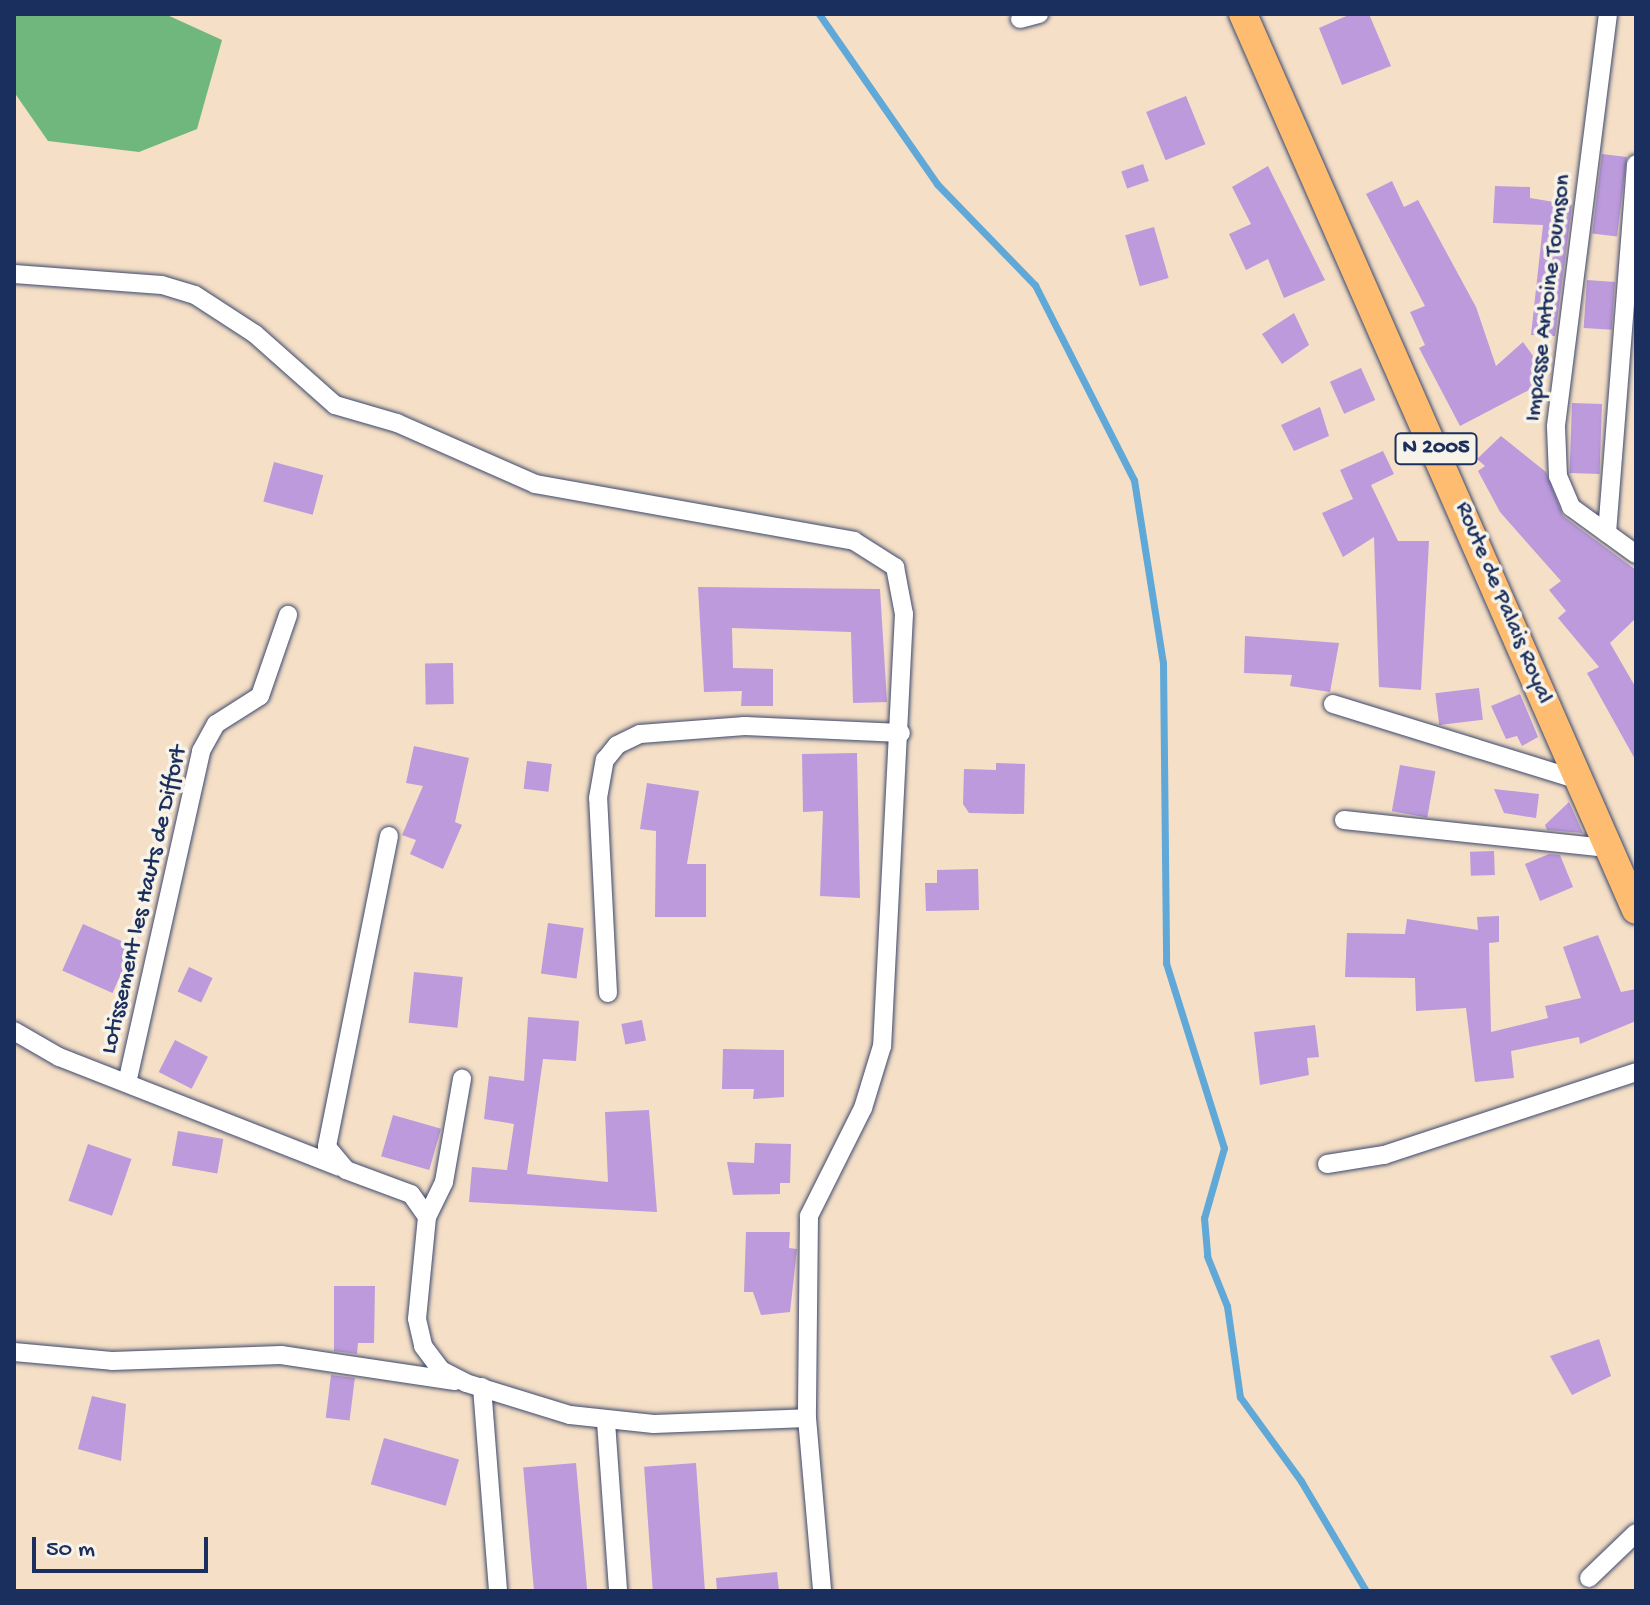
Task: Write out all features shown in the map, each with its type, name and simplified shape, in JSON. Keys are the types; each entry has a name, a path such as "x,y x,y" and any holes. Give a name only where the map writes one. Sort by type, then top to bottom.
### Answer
{"main road":[{"name":"Route de Palais Royal","path":"1243,14 1630,898"}],"street":[{"name":"Impasse Antoine Toumson","path":"1608,14 1556,427 1558,476 1571,507 1636,554"},
{"path":"1607,533 1636,164"},
{"path":"14,274 139,282 195,295 255,334 335,405 410,428 535,484 877,550 901,587 901,733 882,1046 863,1108 809,1216 807,1418 822,1591"},
{"name":"Lotissement les Hauts de Diffort","path":"127,1083 201,751 216,724 260,696 288,615"},
{"path":"1333,704 1579,780"},
{"path":"608,993 598,798 605,760 617,745 640,734 745,726 901,733"},
{"path":"1344,820 1608,848"},
{"path":"346,1170 331,1161 328,1124 389,836"},
{"path":"14,1031 127,1083 411,1194 427,1217"},
{"path":"1327,1164 1384,1155 1636,1072"},
{"path":"462,1079 444,1182 427,1217 417,1319 423,1346 441,1370 533,1408 606,1422 807,1418"},
{"path":"14,1352 112,1361 281,1355 474,1385"},
{"path":"474,1385 498,1591"},
{"path":"606,1422 618,1591"},
{"path":"1589,1578 1636,1533"}],"green space":[{"path":"14,14 165,14 222,40 197,129 139,152 48,141 14,92"}],"building":[{"path":"1351,14 1369,14 1391,66 1342,85 1319,28"},
{"path":"1186,96 1205,144 1166,160 1146,112"},
{"path":"1602,154 1627,157 1617,236 1592,233"},
{"path":"1143,164 1149,181 1127,189 1121,171"},
{"path":"1268,166 1325,280 1284,298 1268,259 1246,270 1229,234 1251,224 1232,187"},
{"path":"1392,181 1404,207 1418,200 1476,307 1496,366 1523,342 1539,364 1531,389 1460,426 1419,348 1425,345 1410,312 1425,306 1366,194"},
{"path":"1495,186 1530,187 1530,198 1572,205 1555,336 1531,335 1543,225 1493,223"},
{"path":"1154,227 1169,278 1140,286 1125,235"},
{"path":"1587,280 1615,282 1612,330 1584,328"},
{"path":"1294,313 1309,345 1282,364 1262,334"},
{"path":"1361,368 1375,400 1344,414 1330,382"},
{"path":"1572,403 1602,404 1600,474 1570,473"},
{"path":"1320,407 1329,436 1294,451 1281,425"},
{"path":"1501,436 1546,472 1563,516 1636,570 1636,618 1610,643 1636,688 1636,761 1587,673 1599,667 1558,618 1566,611 1549,590 1561,581 1500,512 1478,471 1485,466 1477,459"},
{"path":"1383,451 1394,474 1371,485 1398,541 1429,541 1421,690 1379,687 1374,537 1343,557 1322,513 1353,499 1340,470"},
{"path":"274,462 323,475 313,515 263,502"},
{"path":"698,587 880,589 887,702 853,703 851,632 732,628 733,668 773,669 773,706 741,706 742,691 704,692"},
{"path":"1245,636 1339,643 1330,692 1290,686 1292,675 1244,673"},
{"path":"425,663 453,663 454,704 426,704"},
{"path":"1479,688 1483,720 1439,725 1435,693"},
{"path":"1520,694 1538,737 1522,746 1517,736 1506,739 1491,706"},
{"path":"414,746 469,758 455,822 462,825 443,869 410,854 416,840 402,835 423,786 406,783"},
{"path":"857,753 860,898 820,896 823,811 803,812 802,754"},
{"path":"527,761 552,764 548,792 524,789"},
{"path":"996,763 1025,764 1024,814 969,813 963,804 964,769 996,770"},
{"path":"1400,765 1435,771 1427,818 1392,811"},
{"path":"647,783 699,791 687,864 706,864 706,917 655,917 656,831 640,829"},
{"path":"1494,789 1539,794 1536,818 1504,813"},
{"path":"1569,802 1583,833 1547,830 1545,825"},
{"path":"1494,851 1495,875 1471,876 1470,852"},
{"path":"1549,854 1560,855 1573,887 1540,901 1525,864"},
{"path":"978,869 979,910 926,911 925,883 937,883 937,870"},
{"path":"1499,916 1499,942 1489,943 1491,1032 1548,1018 1545,1006 1581,998 1563,947 1598,935 1621,992 1636,989 1636,1021 1580,1044 1579,1037 1511,1051 1514,1078 1475,1082 1466,1008 1416,1011 1415,978 1345,977 1347,933 1405,934 1407,919 1478,930 1477,917"},
{"path":"548,923 584,928 577,979 541,974"},
{"path":"83,924 133,946 113,993 62,971"},
{"path":"189,967 213,978 201,1002 178,991"},
{"path":"414,972 463,977 457,1028 409,1023"},
{"path":"528,1017 579,1021 576,1061 543,1059 527,1174 608,1182 605,1112 649,1110 657,1212 469,1202 472,1167 507,1170 514,1124 484,1119 489,1076 524,1081"},
{"path":"642,1020 646,1041 625,1045 621,1024"},
{"path":"1315,1025 1319,1057 1307,1058 1309,1075 1260,1085 1254,1032"},
{"path":"175,1040 208,1057 192,1089 159,1072"},
{"path":"723,1049 784,1050 784,1097 753,1099 754,1089 722,1089"},
{"path":"393,1115 441,1129 429,1170 381,1156"},
{"path":"178,1131 223,1139 217,1173 172,1165"},
{"path":"755,1143 791,1144 790,1183 780,1183 780,1194 733,1195 727,1162 754,1163"},
{"path":"88,1144 131,1159 112,1216 68,1201"},
{"path":"746,1232 790,1232 789,1248 797,1249 790,1312 761,1315 753,1292 744,1292"},
{"path":"334,1286 375,1286 374,1343 358,1343 357,1354 334,1351"},
{"path":"1599,1339 1611,1376 1572,1395 1550,1356"},
{"path":"331,1375 355,1378 350,1421 326,1418"},
{"path":"92,1396 126,1404 121,1461 78,1449"},
{"path":"384,1438 459,1459 446,1506 371,1484"},
{"path":"576,1463 587,1591 534,1591 523,1468"},
{"path":"696,1463 705,1591 653,1591 644,1467"},
{"path":"777,1572 779,1591 717,1591 716,1578"}],"waterway":[{"path":"819,14 937,184 1035,285 1134,480 1163,663 1166,963 1224,1148 1204,1218 1207,1256 1227,1306 1240,1397 1301,1481 1366,1591"}]}
